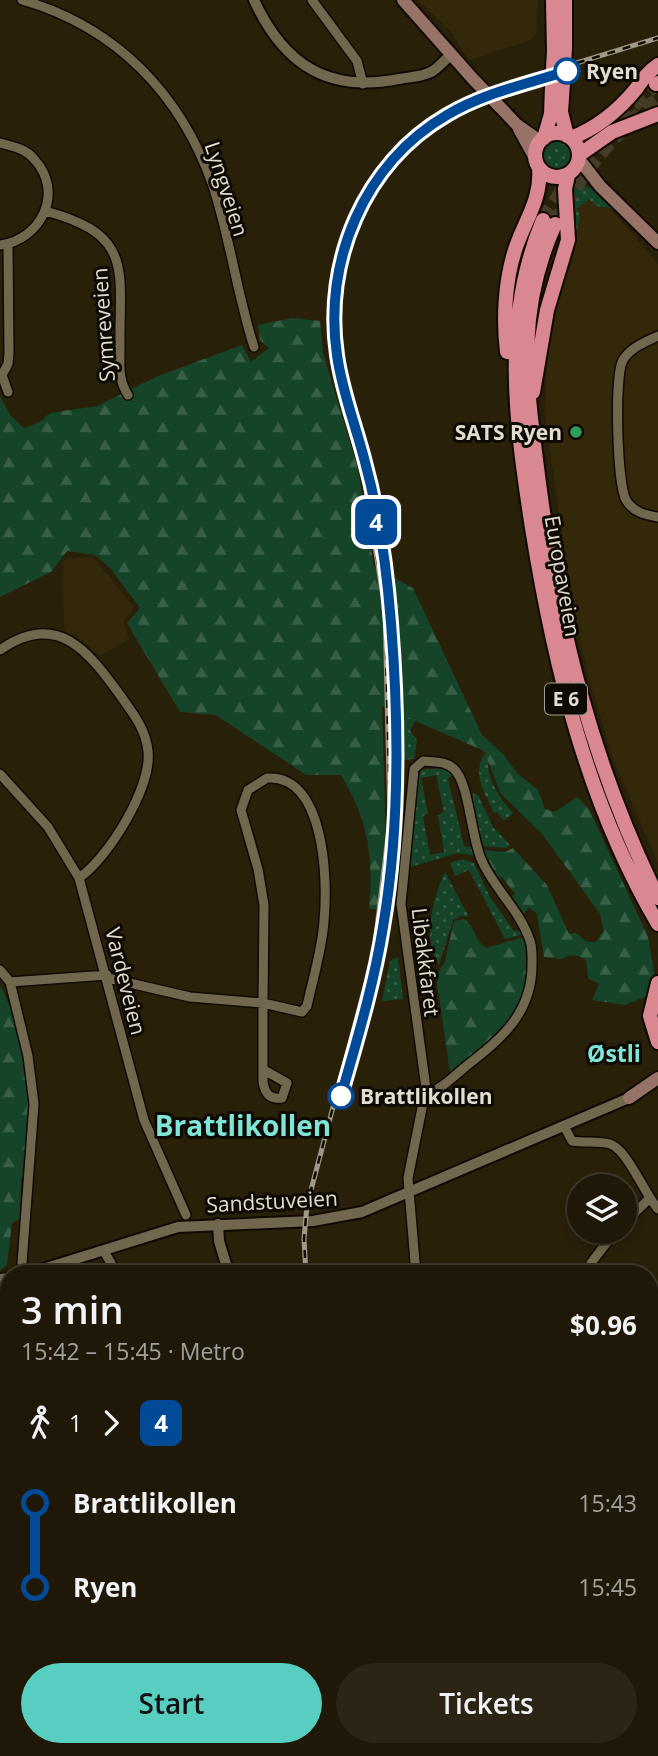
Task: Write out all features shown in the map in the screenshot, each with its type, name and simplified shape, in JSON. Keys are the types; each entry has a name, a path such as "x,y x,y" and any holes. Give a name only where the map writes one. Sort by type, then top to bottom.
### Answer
{"highway":[{"name":"E 6","path":"552,0 559,49"},
{"name":"E 6","path":"516,401 506,347 506,306 513,258 537,199 537,163 557,85 565,0"},
{"path":"542,139 553,134 569,137 598,126 621,106 646,73 658,65"},
{"name":"E 6","path":"557,85 562,117 579,157"},
{"name":"E 6","path":"530,409 543,328 568,240 565,188 570,173 579,157 604,135 658,114"},
{"path":"537,163 550,176 570,173"},
{"name":"Europaveien","path":"658,898 620,817 578,691 554,588 525,357 529,311 549,222 527,260 517,309 516,401 542,590 565,693 609,823 658,925"},
{"path":"658,983 650,1016 658,1042"},
{"path":"658,1011 658,1024"}],"main road":[{"path":"403,0 517,125 537,163"},
{"path":"517,125 542,139"},
{"path":"579,157 600,186 658,243"},
{"path":"570,173 600,186"},
{"name":"Sandstuveien","path":"629,1098 658,1077"},
{"name":"Sandstuveien","path":"629,1098 658,1087"}],"street":[{"name":"Lyngveien","path":"22,0 63,14 99,33 136,62 174,106 193,138 213,187 254,347"},
{"path":"254,0 270,31 297,60 330,78 363,84 424,75 451,55"},
{"path":"312,0 357,61 363,84"},
{"path":"0,143 25,152 41,169 48,197 46,211 33,231 4,244 9,353 8,364 2,375 8,392"},
{"name":"Symreveien","path":"46,211 89,226 113,247 119,269 120,375 128,395"},
{"path":"658,336 629,352 622,361 618,387 623,493 636,511 658,517"},
{"path":"0,650 22,637 39,634 60,637 84,648 125,702 146,738 149,767 138,799 96,862 79,878"},
{"name":"Libakkfaret","path":"415,1265 408,1178 426,1095 401,904 402,873 415,765 423,761 447,764 453,768 462,783 472,835 487,872 526,930 532,948 532,973 524,1008 500,1040 443,1086 426,1095"},
{"name":"Vardeveien","path":"0,774 48,827 79,878 108,976 147,1127 186,1215"},
{"path":"10,982 108,976 190,997 263,1003 290,1012 306,1010 324,923 324,865 311,811 297,787 278,778 267,778 252,786 241,810 258,869 264,905 263,1003 264,1070"},
{"path":"0,970 10,982 29,1056 34,1104 22,1263"},
{"name":"Sandstuveien","path":"57,1265 162,1230 218,1224 332,1219 371,1209 629,1098"},
{"path":"564,1126 572,1141 610,1144 623,1151 649,1199 658,1209"},
{"path":"637,1210 649,1199"},
{"path":"218,1224 219,1241 226,1265"},
{"path":"591,1263 606,1244"},
{"path":"104,1251 112,1265"}],"shaded area":[{"path":"418,0 538,0 536,34 531,40 469,60 451,32"},
{"path":"589,199 596,206 610,208 658,264 658,863 612,756 589,677 571,603 545,413 547,357 561,287 577,237 577,209"},
{"path":"93,557 134,607 123,622 129,639 100,656 76,635 65,631 64,626 63,563 67,558"}],"green space":[{"path":"558,140 569,144 573,155 569,166 558,170 547,166 543,155 547,144"},
{"path":"578,184 599,191 611,205 610,208 596,206 589,199 577,209 580,217 573,246 570,195 571,189"},
{"path":"292,318 320,321 323,353 358,469 374,567 413,588 482,735 503,754 517,773 538,790 545,809 555,812 577,797 589,809 648,937 654,972 648,996 624,1005 592,1000 599,984 588,978 586,960 574,955 562,959 544,957 537,914 529,907 523,915 511,897 515,894 502,877 499,879 483,850 505,852 513,848 547,885 569,934 576,933 587,942 595,942 604,931 600,914 543,835 501,794 484,751 382,706 386,845 380,909 369,909 371,872 367,839 357,807 341,775 306,775 216,715 180,712 127,623 140,608 110,568 95,555 67,551 51,572 0,597 0,396 10,415 24,428 40,422 50,413 97,406 158,376 242,345 251,362 269,348 260,340 258,325"},
{"path":"402,716 416,717 487,751 415,721 410,731 417,740 414,759 403,760"},
{"path":"484,754 489,756 489,771 494,786 513,813 504,821 497,812 494,813 481,784 479,770"},
{"path":"444,768 452,775 448,779 464,846 471,847 475,856 458,853 407,868 418,770","holes":["436,775 444,812 438,815 444,852 430,855 423,816 428,814 421,778"]},
{"path":"473,793 478,795 493,827 510,845 506,848 481,846 472,810"},
{"path":"462,859 474,863 490,897 514,931 520,930 522,935 505,939 469,870 455,876 450,863"},
{"path":"445,872 469,917 461,916 453,920 439,965 431,944 430,932 433,905"},
{"path":"464,919 486,948 524,937 528,961 526,981 511,1016 499,1031 450,1072 436,976 445,962 454,921"},
{"path":"398,957 403,999 382,1001 390,961"},
{"path":"0,986 19,1032 24,1056 28,1130 26,1180 21,1179 20,1219 12,1223 7,1265 0,1265"}],"tunnel":[{"path":"543,220 591,146 656,84"},
{"path":"555,224 575,188 599,155 627,125 658,99"}],"railway":[{"path":"305,1265 304,1239 307,1205 374,953 390,819 385,609 364,477 338,386 331,344 331,293 341,245 357,205 378,170 404,141 438,115 499,87 658,38"}],"metro line":[{"name":"4","path":"341,1096 372,986 383,928 395,819 395,769 393,653 388,596 369,476 342,385 336,353 334,324 340,265 365,197 387,166 413,139 440,119 472,102 567,71"}],"place":[{"name":"Ryen","path":"567,71"},
{"name":"SATS Ryen","path":"576,432"},
{"name":"Brattlikollen","path":"341,1096"}],"district":[{"name":"Østli","path":"614,1053"},
{"name":"Brattlikollen","path":"243,1125"}]}
